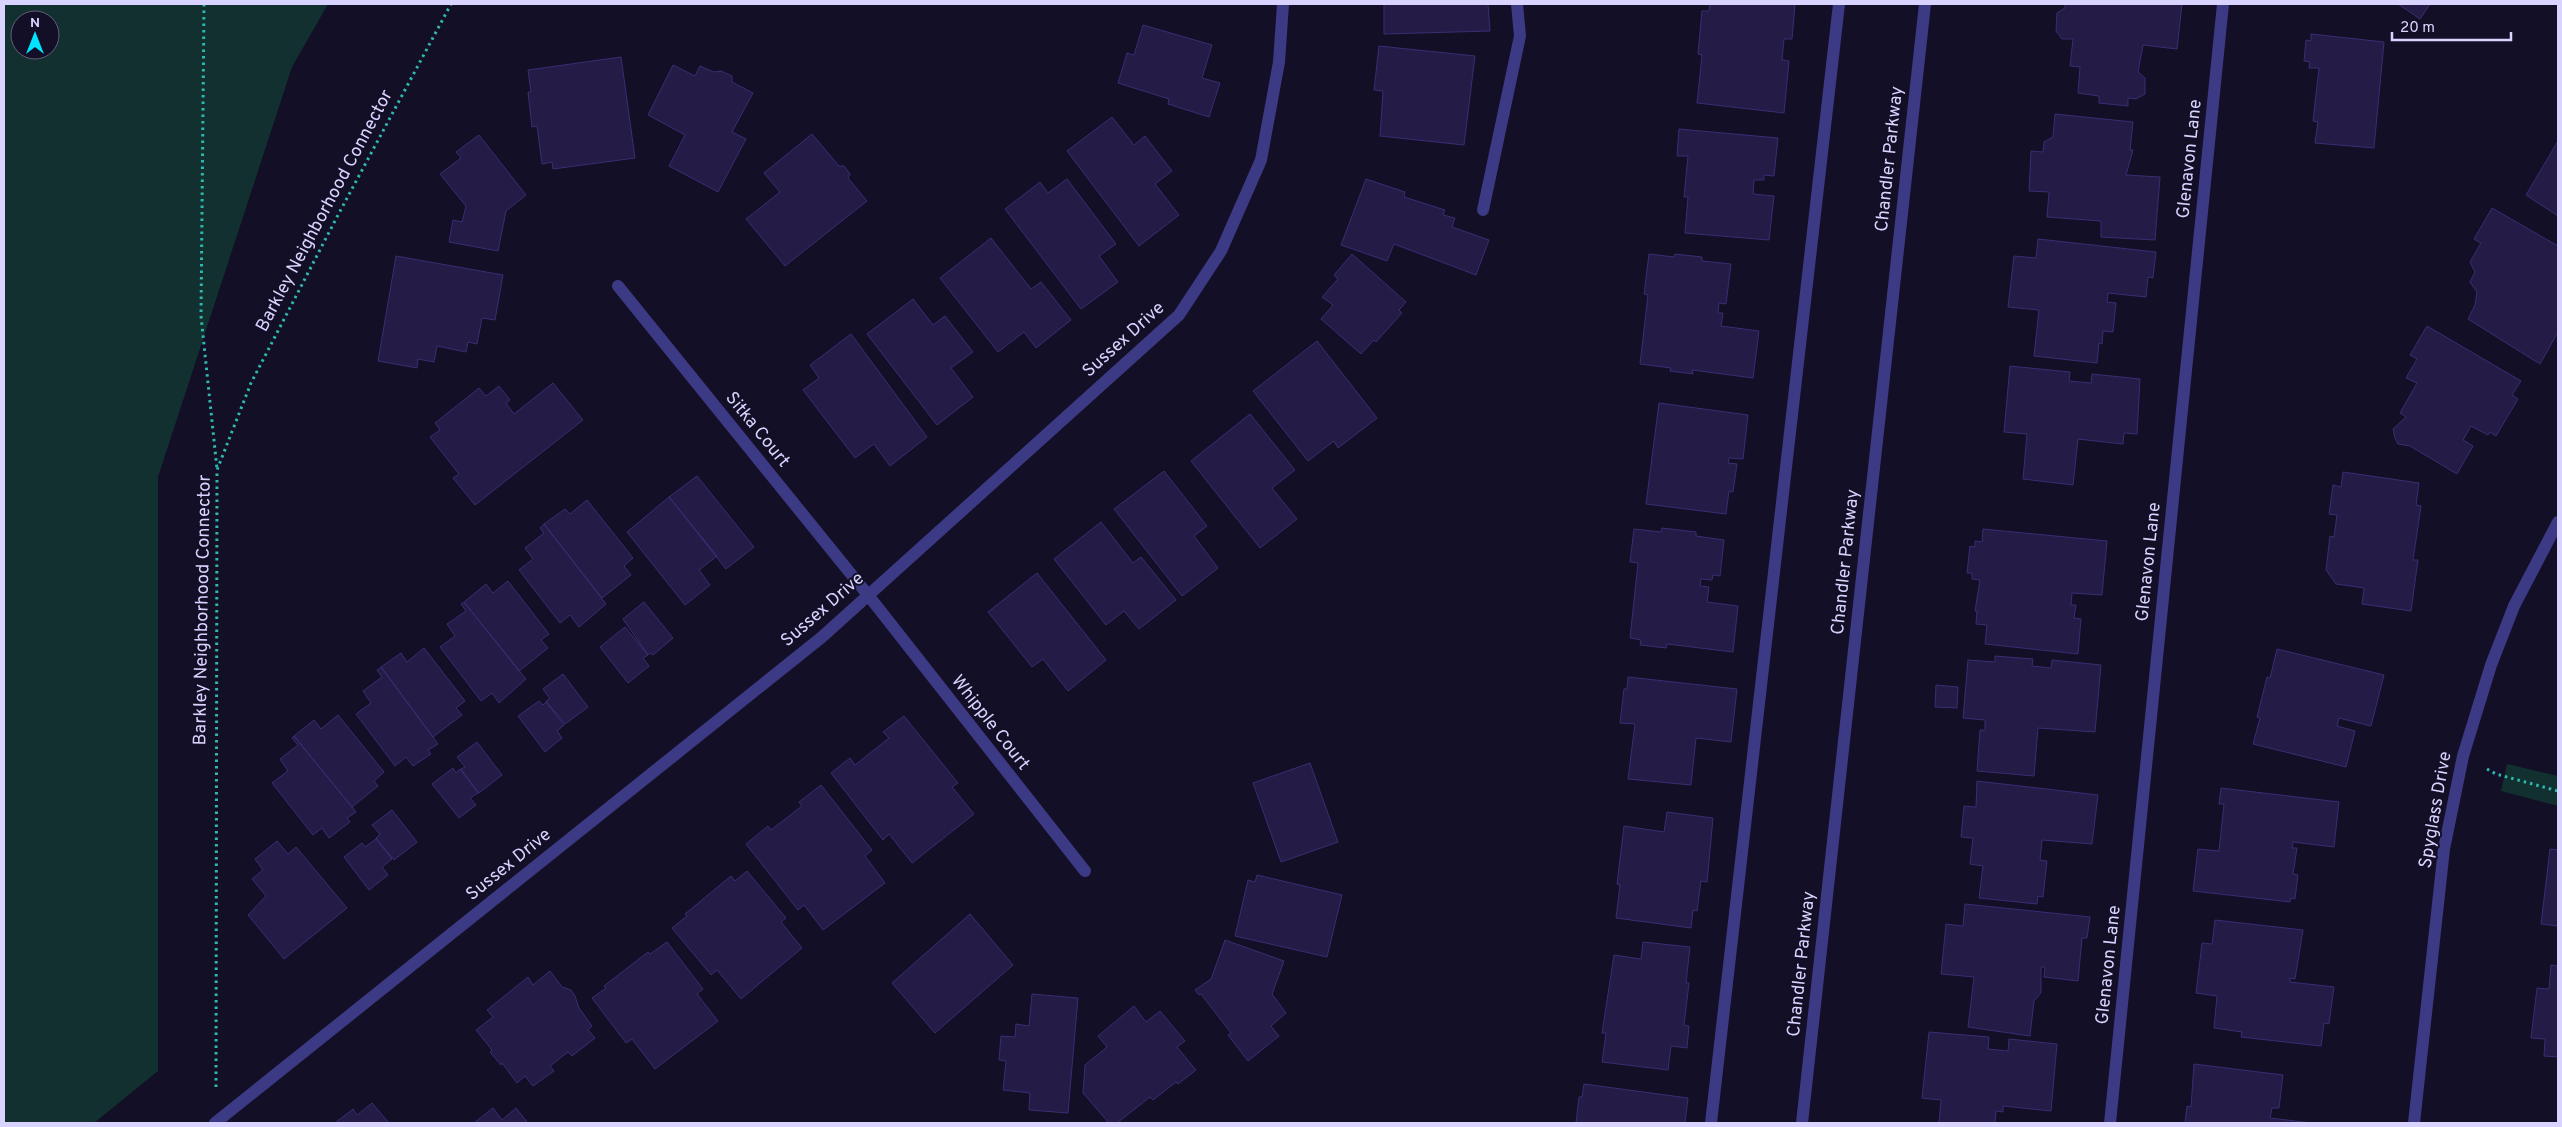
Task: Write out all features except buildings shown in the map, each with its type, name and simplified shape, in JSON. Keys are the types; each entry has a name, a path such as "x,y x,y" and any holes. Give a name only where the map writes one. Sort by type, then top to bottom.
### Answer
{"street":[{"name":"Sussex Drive","path":"215,1123 822,637 1179,315 1221,251 1261,160 1279,62 1283,4"},
{"path":"1483,210 1520,36 1517,4"},
{"path":"1711,1123 1839,4"},
{"name":"Chandler Parkway","path":"1802,1123 1924,4"},
{"name":"Glenavon Lane","path":"2110,1123 2223,4"},
{"name":"Sitka Court","path":"618,286 868,595"},
{"name":"Spyglass Drive","path":"2414,1123 2444,849 2463,756 2491,665 2514,606 2558,522"},
{"name":"Whipple Court","path":"868,595 1085,871"}],"path":[{"path":"204,4 201,316 217,470"},
{"name":"Barkley Neighborhood Connector","path":"215,1123 217,470 251,384 338,215 451,4"},
{"path":"2463,756 2496,774 2558,791"}],"green space":[{"path":"4,4 328,4 292,67 158,477 158,1071 94,1123 4,1123"},
{"path":"2507,764 2558,776 2558,806 2501,791"}]}
